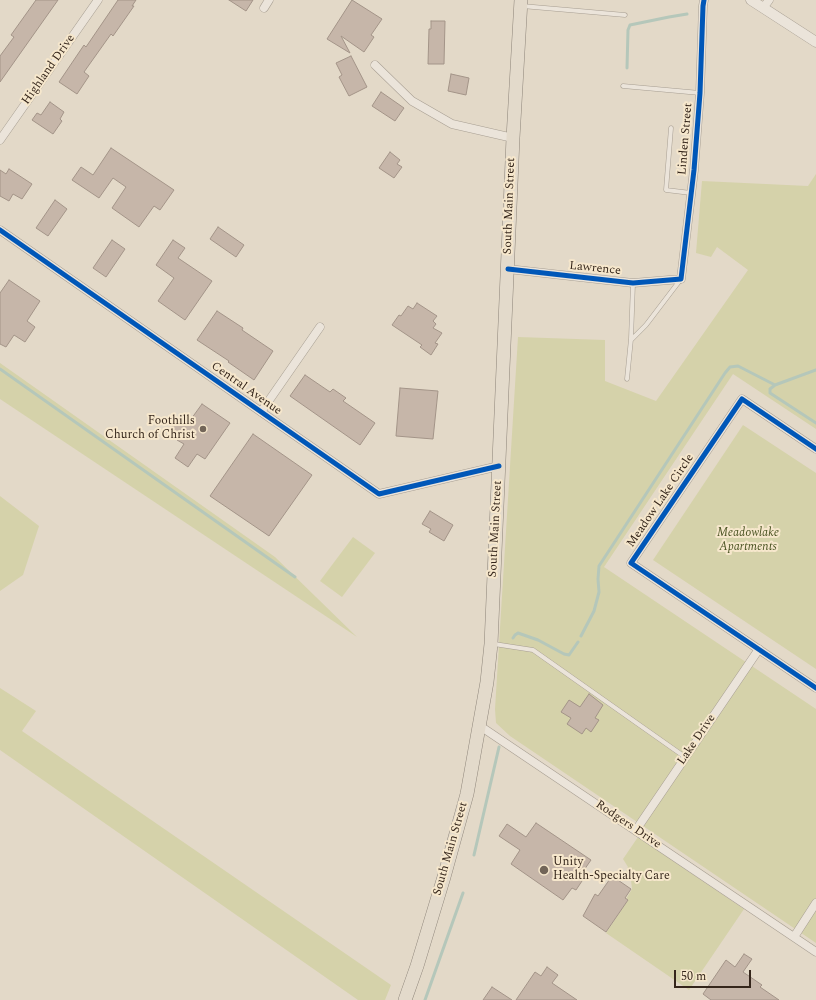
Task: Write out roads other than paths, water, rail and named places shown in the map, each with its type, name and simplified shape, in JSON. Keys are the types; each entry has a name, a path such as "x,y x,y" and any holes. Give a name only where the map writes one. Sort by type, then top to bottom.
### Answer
{"main road":[{"name":"South Main Street","path":"405,1000 417,966 467,794 487,682 491,644 520,3"}],"street":[{"name":"Highland Drive","path":"0,140 98,0"},
{"path":"264,8 269,0"},
{"name":"Linden Street","path":"681,279 691,193 700,93 704,0"},
{"path":"751,0 766,4 816,42"},
{"path":"375,66 412,101 452,124 513,138"},
{"name":"Central Avenue","path":"0,230 379,494 499,466"},
{"name":"Lawrence","path":"508,269 633,283 681,279"},
{"path":"261,412 320,327"},
{"name":"Meadow Lake Circle","path":"816,449 742,399 631,563 816,688"},
{"name":"Lake Drive","path":"636,830 759,649"},
{"name":"Rodgers Drive","path":"480,726 816,952"},
{"path":"794,937 816,903"}],"lane":[{"path":"520,3 625,15"},
{"path":"623,86 700,93"},
{"path":"671,128 666,190 691,193"},
{"path":"632,339 646,326 681,279"},
{"path":"626,379 632,339 633,283"},
{"path":"491,644 533,650 685,757"}],"waterway":[{"path":"627,68 628,30 630,25 687,14"},
{"path":"581,636 594,611 599,592 599,566 725,373 730,367 738,366 775,385"},
{"path":"0,369 295,577"},
{"path":"816,370 775,385 770,389 770,393 816,423"},
{"path":"513,638 518,633 538,640 564,654 569,655 578,642"},
{"path":"474,855 499,747"},
{"path":"425,1000 463,893"}],"place":[{"name":"Foothills Church of Christ","path":"203,429"},
{"name":"Unity Health-Specialty Care","path":"544,870"}],"park label":[{"name":"Meadowlake Apartments","path":"748,541"}]}
